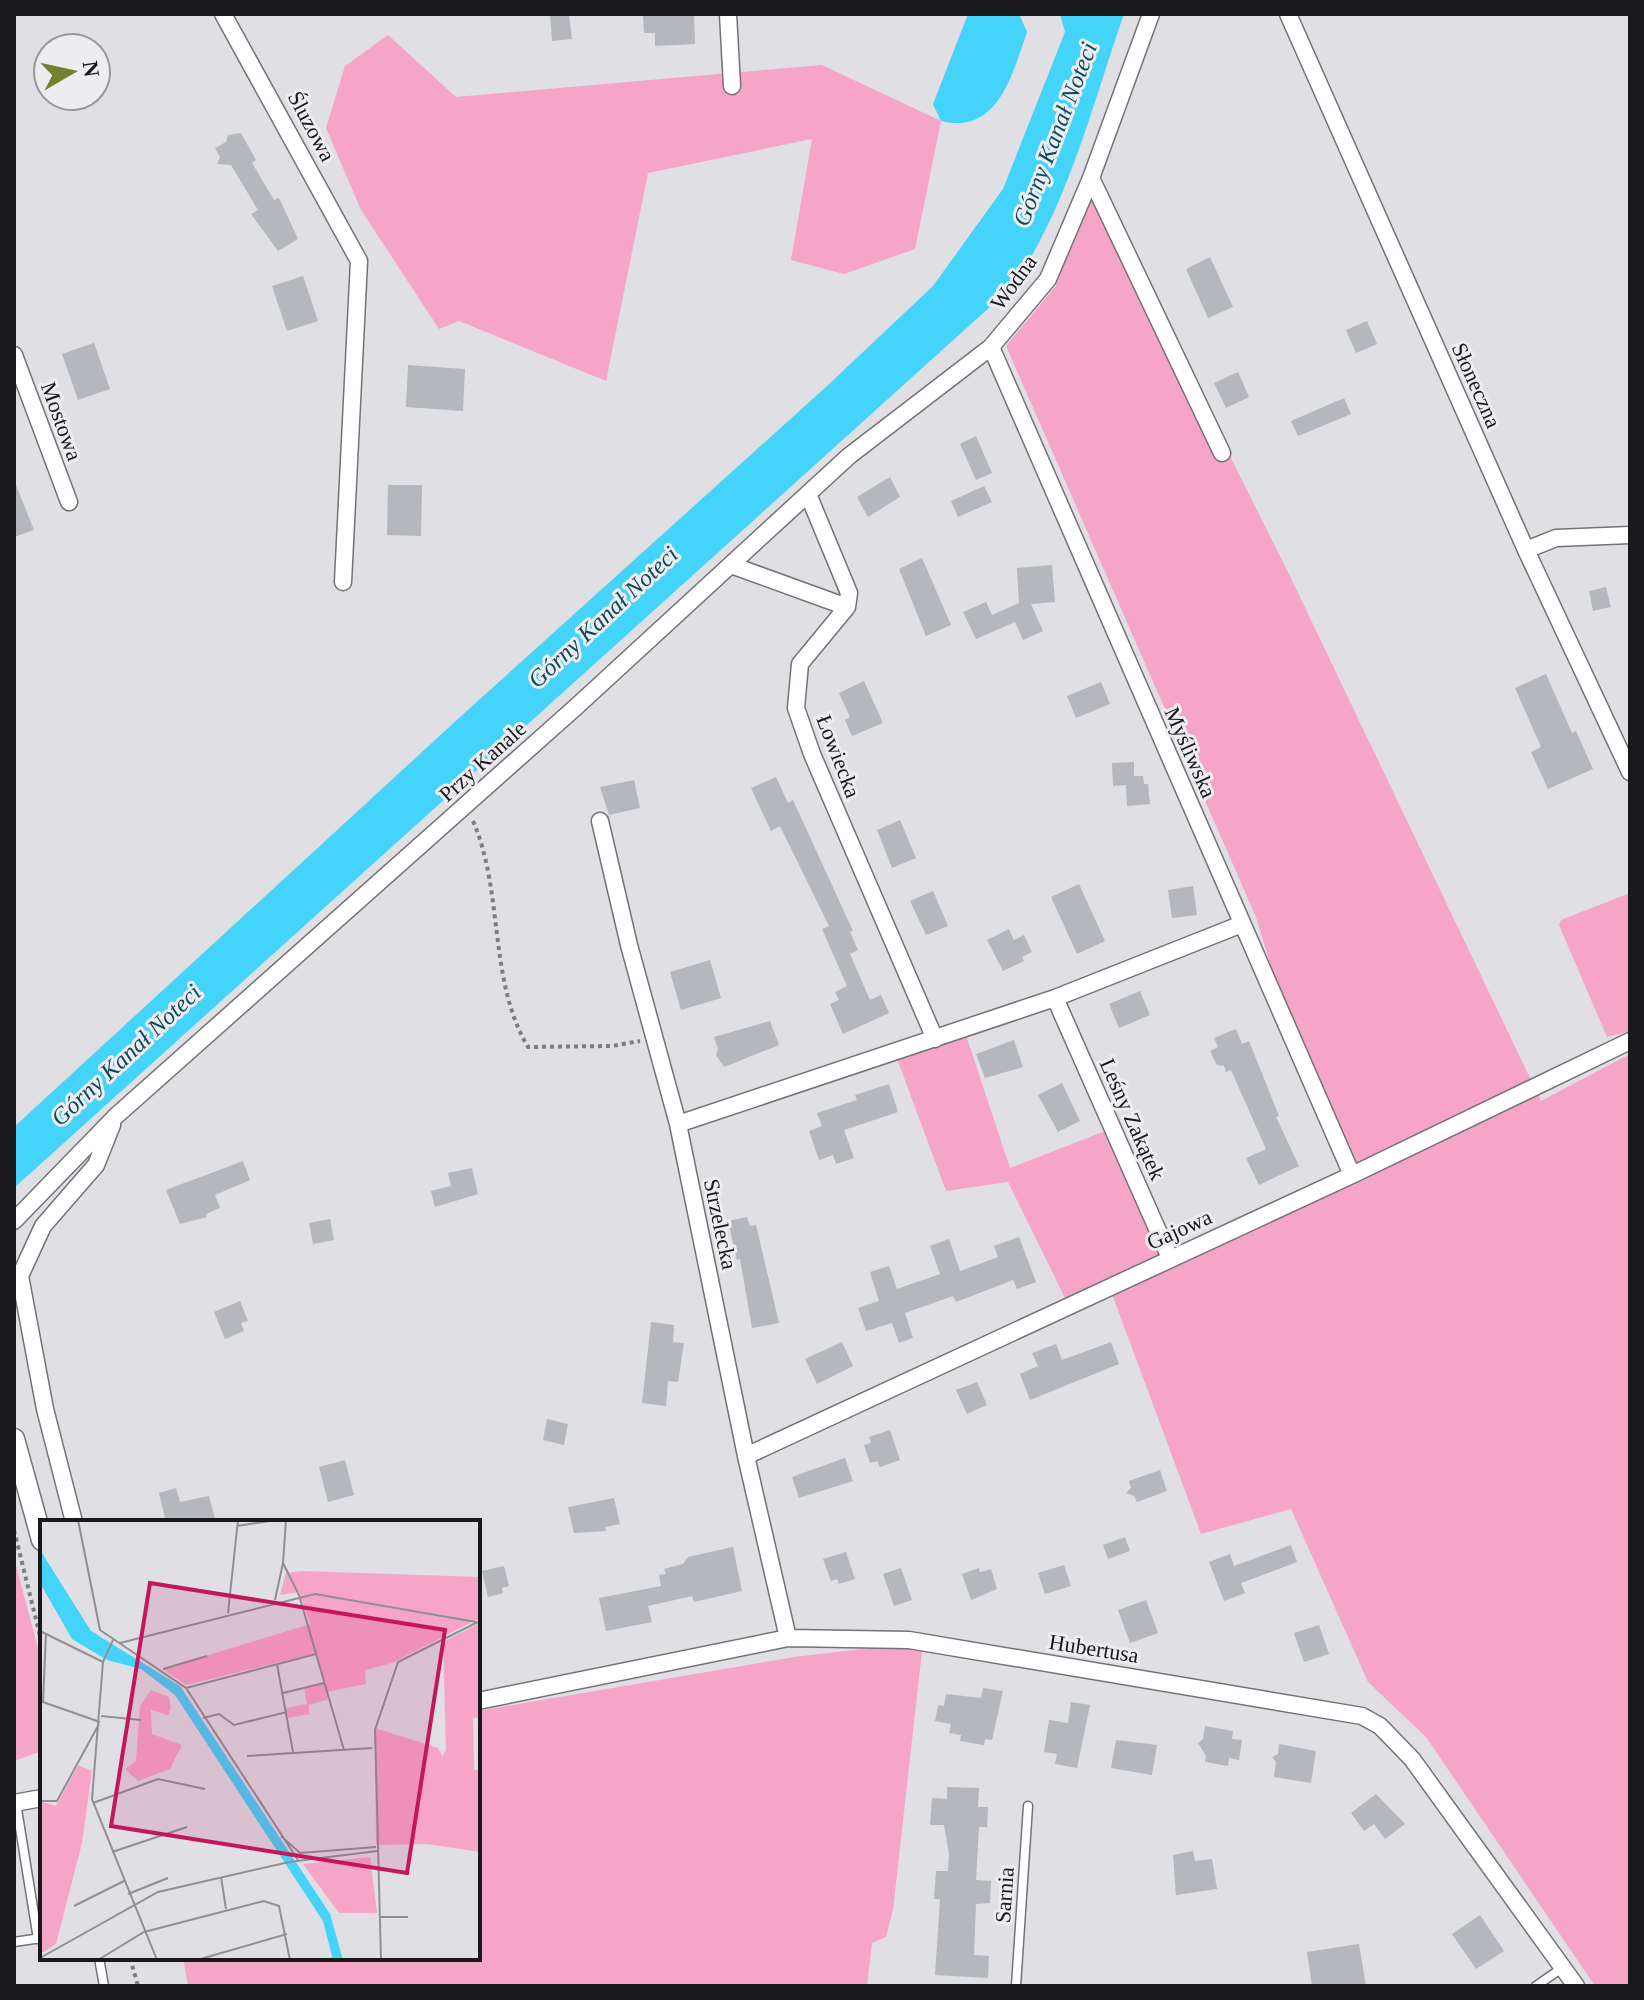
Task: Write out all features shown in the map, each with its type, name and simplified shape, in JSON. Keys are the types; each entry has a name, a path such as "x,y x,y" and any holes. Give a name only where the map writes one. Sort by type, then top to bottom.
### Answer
{"street":[{"name":"Śluzowa","path":"223,14 359,261 343,582"},
{"path":"728,14 732,86"},
{"name":"Wodna","path":"991,347 1048,279 1091,178 1151,14"},
{"name":"Słoneczna","path":"1288,14 1526,550 1630,772"},
{"path":"1091,178 1222,453"},
{"name":"Przy Kanale","path":"14,1221 116,1116 849,456 991,347"},
{"name":"Myśliwska","path":"991,347 1352,1175"},
{"name":"Mostowa","path":"14,355 69,502"},
{"path":"731,565 847,607 849,593 808,494"},
{"path":"1526,550 1556,538 1630,535"},
{"name":"Łowiecka","path":"847,607 800,664 796,708 812,754 935,1039"},
{"name":"Strzelecka","path":"600,821 678,1124 746,1456 788,1638"},
{"path":"678,1124 1055,998 1242,924"},
{"name":"Leśny Zakątek","path":"1055,998 1170,1258"},
{"name":"Gajowa","path":"746,1456 1352,1175 1630,1041"},
{"path":"73,1520 45,1409 20,1276 43,1226 96,1165 116,1116"},
{"path":"14,1439 40,1533"},
{"name":"Hubertusa","path":"480,1701 788,1638 909,1640 1362,1716 1380,1726 1412,1759 1576,1986"},
{"path":"15,1803 40,1798"}],"lane":[{"path":"14,1942 40,1938 15,1803"},
{"name":"Sarnia","path":"1016,1986 1028,1806"},
{"path":"99,1960 104,1986"},
{"path":"1536,1986 1563,1968"}],"path":[{"path":"466,804 491,872 497,942 518,1030 528,1047 612,1046 655,1039"},
{"path":"14,1530 40,1636"},
{"path":"131,1960 138,1986"}],"shaded area":[{"path":"388,35 456,97 822,65 941,121 915,249 844,274 791,260 812,139 648,173 606,381 459,321 439,329 361,210 326,128 345,66"},
{"path":"1091,178 1288,572 1541,1101 1630,1054 1630,1986 1595,1986 1426,1737 1368,1682 1291,1509 1201,1534 1109,1286 1068,1304 1008,1182 946,1191 896,1056 964,1029 1010,1168 1113,1128 1170,1257 1359,1179 1293,1039 1256,917 1006,346 1056,286"},
{"path":"1630,893 1630,1031 1607,1037 1559,925 1561,920"},
{"path":"14,1558 40,1656 40,1752 14,1761"},
{"path":"923,1642 893,1910 886,1937 872,1943 867,1986 188,1986 183,1960 480,1960 480,1711 794,1657"}],"water":[{"path":"968,14 1019,14 1027,32 1008,83 989,110 976,119 960,123 941,121 933,104"},
{"name":"Górny Kanał Noteci","path":"1060,14 1124,14 1064,189 1032,256 1012,287 14,1188 14,1127 933,286 1003,189 1065,32"}],"building":[{"path":"550,14 569,14 572,39 552,41"},
{"path":"694,14 695,44 655,46 655,33 644,33 643,16"},
{"path":"241,133 256,160 252,163 274,200 279,198 298,239 278,251 251,214 258,210 231,165 217,164 220,157 215,148 226,142 228,135"},
{"path":"1210,257 1233,307 1208,318 1186,269"},
{"path":"303,276 318,321 287,331 272,286"},
{"path":"1367,321 1377,344 1356,353 1346,330"},
{"path":"94,343 110,389 78,400 62,354"},
{"path":"408,365 465,369 463,411 406,407"},
{"path":"1238,372 1249,397 1226,408 1214,383"},
{"path":"1344,398 1351,414 1298,436 1291,421"},
{"path":"976,436 992,473 976,480 960,444"},
{"path":"890,477 900,497 868,517 857,497"},
{"path":"14,480 34,530 14,537"},
{"path":"388,485 422,485 421,536 387,535"},
{"path":"984,486 992,502 958,517 951,501"},
{"path":"922,558 951,625 926,636 899,569"},
{"path":"1052,565 1055,602 1031,604 1043,631 1023,640 1015,622 976,639 963,612 986,602 992,615 1019,603 1017,568"},
{"path":"1606,587 1611,607 1593,611 1589,591"},
{"path":"1546,674 1572,733 1576,731 1593,769 1548,789 1531,752 1541,747 1515,688"},
{"path":"864,681 883,723 852,736 845,720 850,717 839,693"},
{"path":"1101,682 1110,704 1076,718 1067,696"},
{"path":"1134,762 1134,776 1143,776 1144,784 1148,784 1150,804 1127,806 1126,785 1113,786 1112,763"},
{"path":"776,777 788,803 793,800 853,931 850,932 858,950 850,954 870,1000 881,995 889,1013 843,1034 830,1004 839,1000 835,992 847,986 822,929 829,926 780,826 771,831 751,788"},
{"path":"634,780 640,808 609,815 600,787"},
{"path":"900,820 916,858 892,868 877,830"},
{"path":"1079,884 1105,941 1077,954 1051,897"},
{"path":"1193,886 1197,915 1172,918 1168,890"},
{"path":"933,891 948,926 926,935 910,901"},
{"path":"1009,929 1014,940 1024,935 1032,952 1022,957 1024,961 1003,971 987,940"},
{"path":"710,960 721,998 681,1010 670,972"},
{"path":"1140,991 1150,1015 1119,1028 1109,1004"},
{"path":"770,1021 779,1045 724,1067 716,1055 718,1049 714,1037"},
{"path":"1236,1029 1242,1044 1249,1041 1279,1116 1276,1117 1299,1166 1259,1185 1246,1158 1266,1149 1231,1070 1226,1072 1224,1066 1217,1065 1210,1051 1218,1047 1214,1038"},
{"path":"1014,1040 1023,1067 985,1078 976,1054"},
{"path":"1062,1083 1080,1121 1058,1132 1038,1095"},
{"path":"889,1084 898,1112 844,1130 854,1158 836,1164 833,1155 819,1160 809,1131 822,1126 817,1113 857,1100 855,1095"},
{"path":"243,1161 250,1180 215,1195 220,1208 206,1214 207,1217 180,1224 166,1190"},
{"path":"472,1168 478,1194 435,1207 431,1191 451,1186 448,1173"},
{"path":"747,1217 750,1226 756,1225 779,1323 752,1328 740,1259 737,1260 728,1221"},
{"path":"330,1219 334,1240 313,1244 309,1223"},
{"path":"1019,1237 1036,1282 1017,1289 1013,1280 956,1302 953,1296 905,1313 913,1338 899,1343 892,1323 866,1331 858,1308 879,1301 870,1272 889,1266 897,1289 940,1274 930,1246 949,1239 960,1271 998,1257 994,1246"},
{"path":"240,1301 248,1321 241,1323 244,1331 225,1339 214,1312"},
{"path":"651,1322 674,1325 673,1342 684,1343 678,1382 668,1381 666,1406 642,1403"},
{"path":"842,1342 853,1366 817,1384 805,1359"},
{"path":"1111,1342 1119,1364 1030,1400 1020,1374 1038,1366 1032,1353 1056,1344 1062,1360"},
{"path":"977,1382 987,1405 967,1414 956,1390"},
{"path":"547,1419 568,1424 564,1445 543,1440"},
{"path":"890,1430 900,1460 880,1467 877,1461 870,1463 864,1445 871,1443 869,1437"},
{"path":"845,1458 853,1481 799,1498 792,1477"},
{"path":"345,1460 354,1495 328,1502 319,1467"},
{"path":"1160,1470 1167,1491 1137,1502 1134,1496 1126,1493 1131,1488 1129,1481"},
{"path":"176,1488 180,1502 209,1496 215,1520 166,1520 159,1493"},
{"path":"614,1498 620,1524 605,1527 606,1531 574,1533 568,1507"},
{"path":"1125,1537 1130,1551 1108,1559 1103,1545"},
{"path":"1291,1545 1297,1562 1241,1583 1245,1593 1224,1601 1209,1562 1230,1554 1234,1566"},
{"path":"733,1547 742,1591 694,1602 692,1596 648,1606 652,1622 606,1631 599,1598 661,1586 659,1575 666,1574 664,1569 683,1564 688,1557"},
{"path":"846,1552 855,1579 839,1584 837,1579 831,1581 823,1559"},
{"path":"1064,1565 1071,1586 1045,1594 1038,1573"},
{"path":"504,1566 509,1586 502,1588 503,1593 488,1597 482,1571"},
{"path":"901,1568 912,1600 894,1606 883,1574"},
{"path":"979,1568 980,1572 991,1569 997,1589 971,1600 962,1574"},
{"path":"1146,1600 1158,1633 1130,1643 1118,1610"},
{"path":"1319,1625 1329,1654 1304,1662 1294,1633"},
{"path":"983,1688 1003,1691 992,1740 985,1739 984,1745 960,1741 961,1735 949,1733 951,1724 935,1721 938,1705 944,1706 946,1694 981,1698"},
{"path":"1071,1702 1090,1705 1077,1768 1055,1764 1057,1754 1044,1752 1049,1720 1068,1723"},
{"path":"1205,1726 1233,1731 1232,1739 1242,1740 1239,1760 1229,1758 1228,1766 1205,1762 1206,1756 1198,1743 1203,1739"},
{"path":"1116,1740 1157,1745 1152,1775 1111,1768"},
{"path":"1279,1744 1316,1751 1311,1783 1274,1777 1276,1762 1272,1757 1278,1754"},
{"path":"947,1787 979,1788 978,1807 988,1807 987,1827 979,1827 976,1880 991,1881 990,1903 976,1904 974,1955 989,1956 988,1978 935,1975 940,1899 934,1899 936,1871 948,1871 949,1854 944,1825 930,1825 932,1798 947,1799"},
{"path":"1376,1794 1405,1824 1385,1839 1374,1824 1364,1831 1351,1813"},
{"path":"1193,1851 1195,1861 1212,1859 1217,1889 1176,1895 1173,1855"},
{"path":"1480,1915 1504,1951 1476,1969 1452,1934"},
{"path":"1359,1944 1366,1986 1312,1986 1307,1952"}]}
